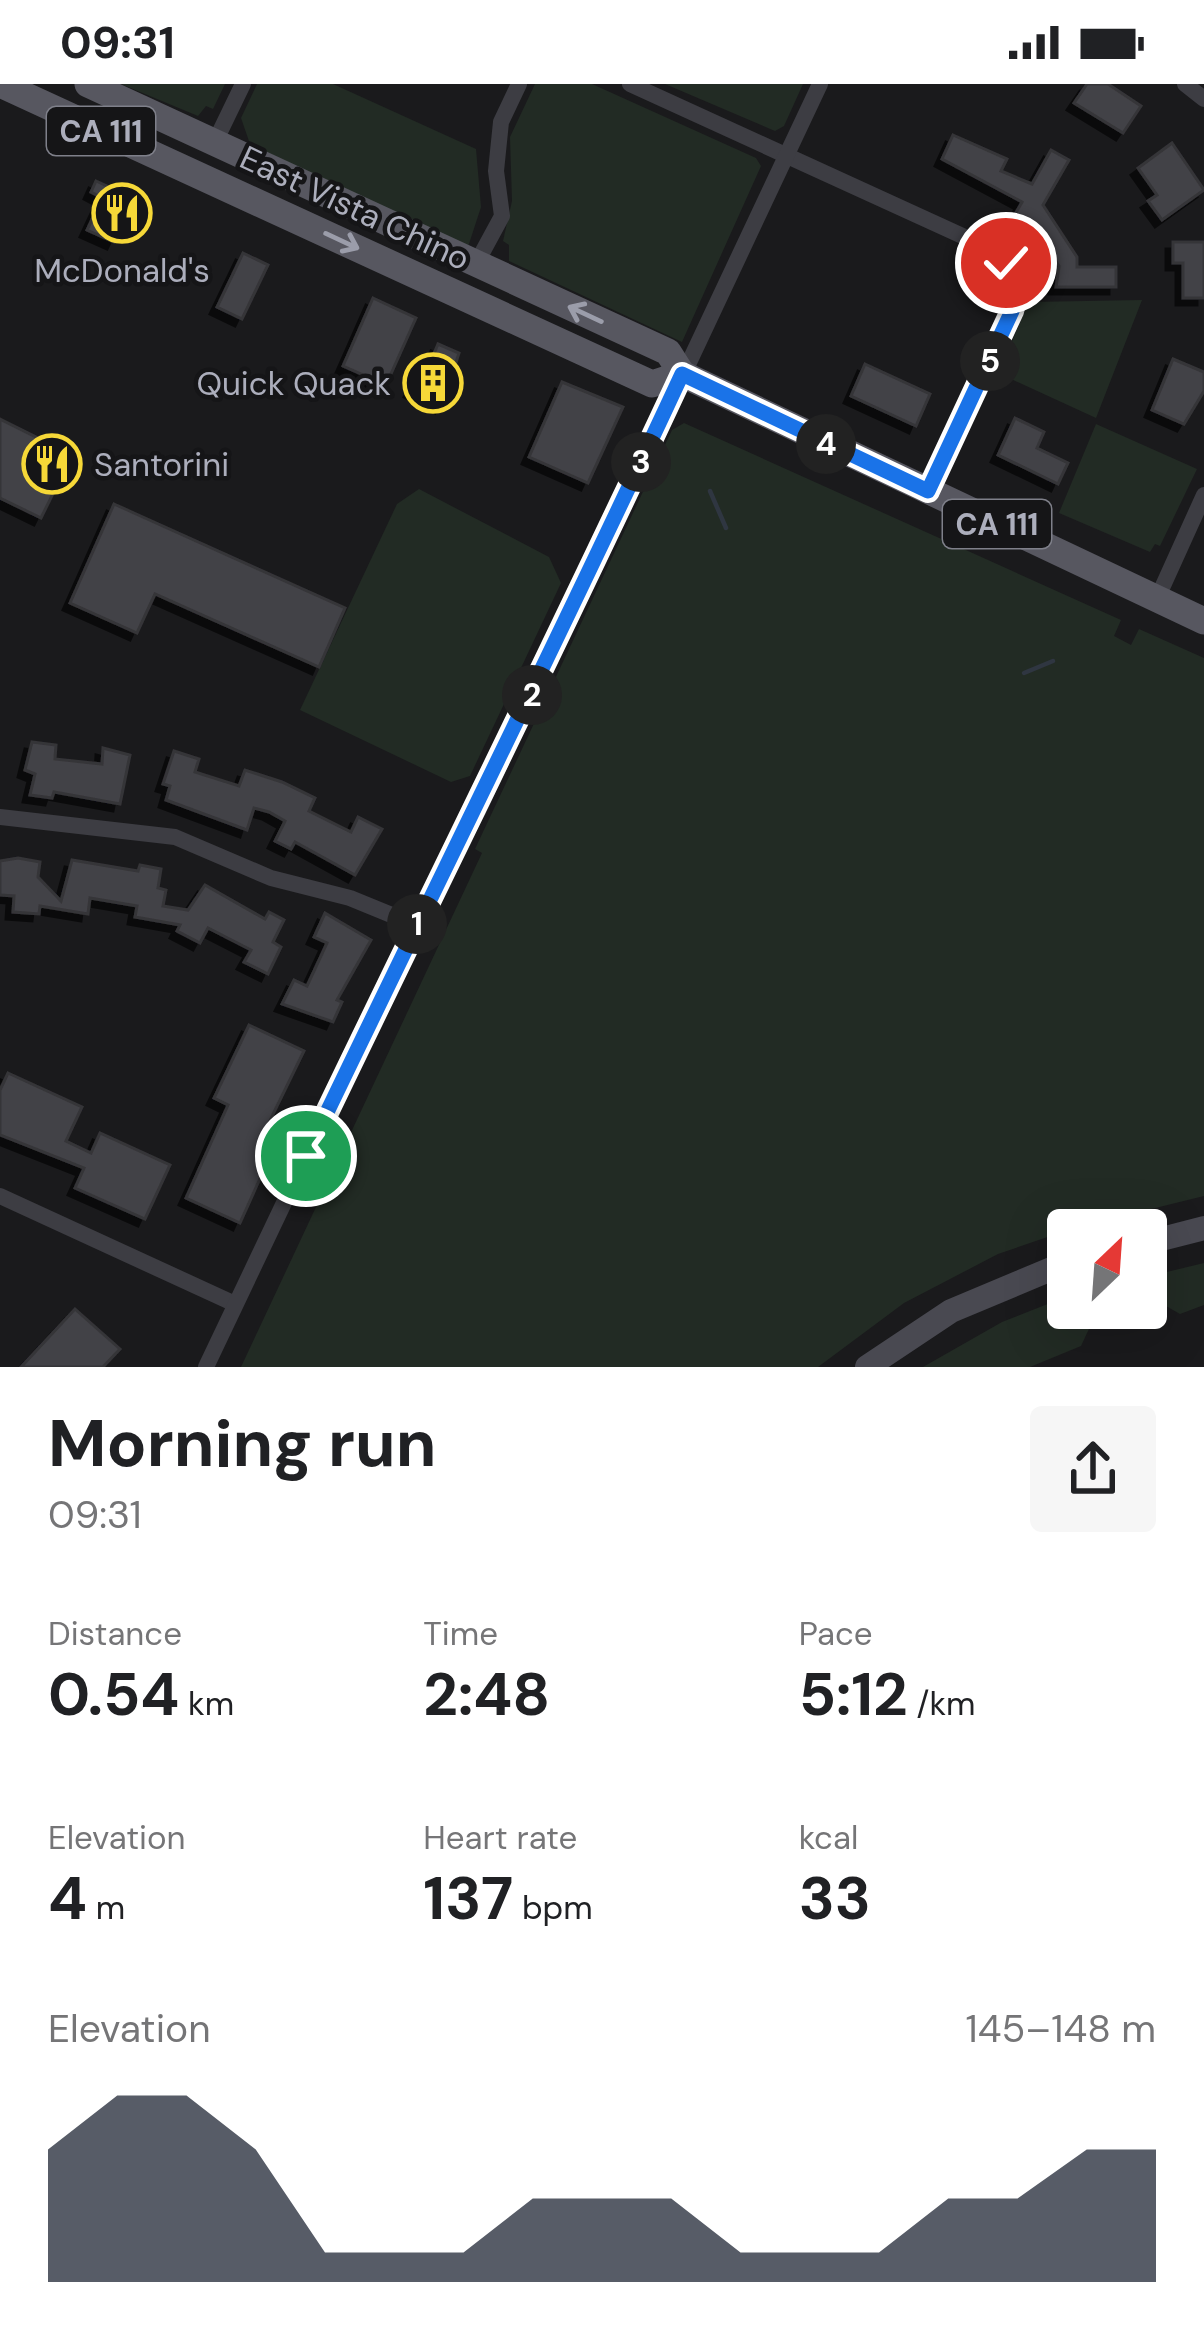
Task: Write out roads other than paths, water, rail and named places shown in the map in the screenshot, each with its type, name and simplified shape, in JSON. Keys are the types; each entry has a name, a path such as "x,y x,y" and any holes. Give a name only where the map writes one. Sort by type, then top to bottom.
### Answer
{"main road":[{"name":"East Vista Chino","path":"0,84 652,384 682,374"},
{"name":"East Vista Chino","path":"88,84 668,352 682,374 1204,621"}],"street":[{"path":"214,144 243,84"},
{"path":"476,264 502,216 496,170 501,122 519,84"},
{"path":"630,84 991,249 1006,263 1018,289 928,491"},
{"path":"206,1367 416,926 488,790 820,84"},
{"path":"1185,84 1204,99"},
{"path":"1157,599 1204,495"},
{"path":"0,818 175,837 271,878 350,898 416,926"},
{"path":"0,1196 235,1304"},
{"path":"1167,1238 1204,1228"},
{"path":"867,1367 952,1311 1047,1271"}],"waterway":[{"path":"710,491 726,528"},
{"path":"1024,673 1053,661"}],"place":[{"name":"McDonald's","path":"122,213"},
{"name":"Quick Quack","path":"433,383"},
{"name":"Santorini","path":"52,464"}]}
